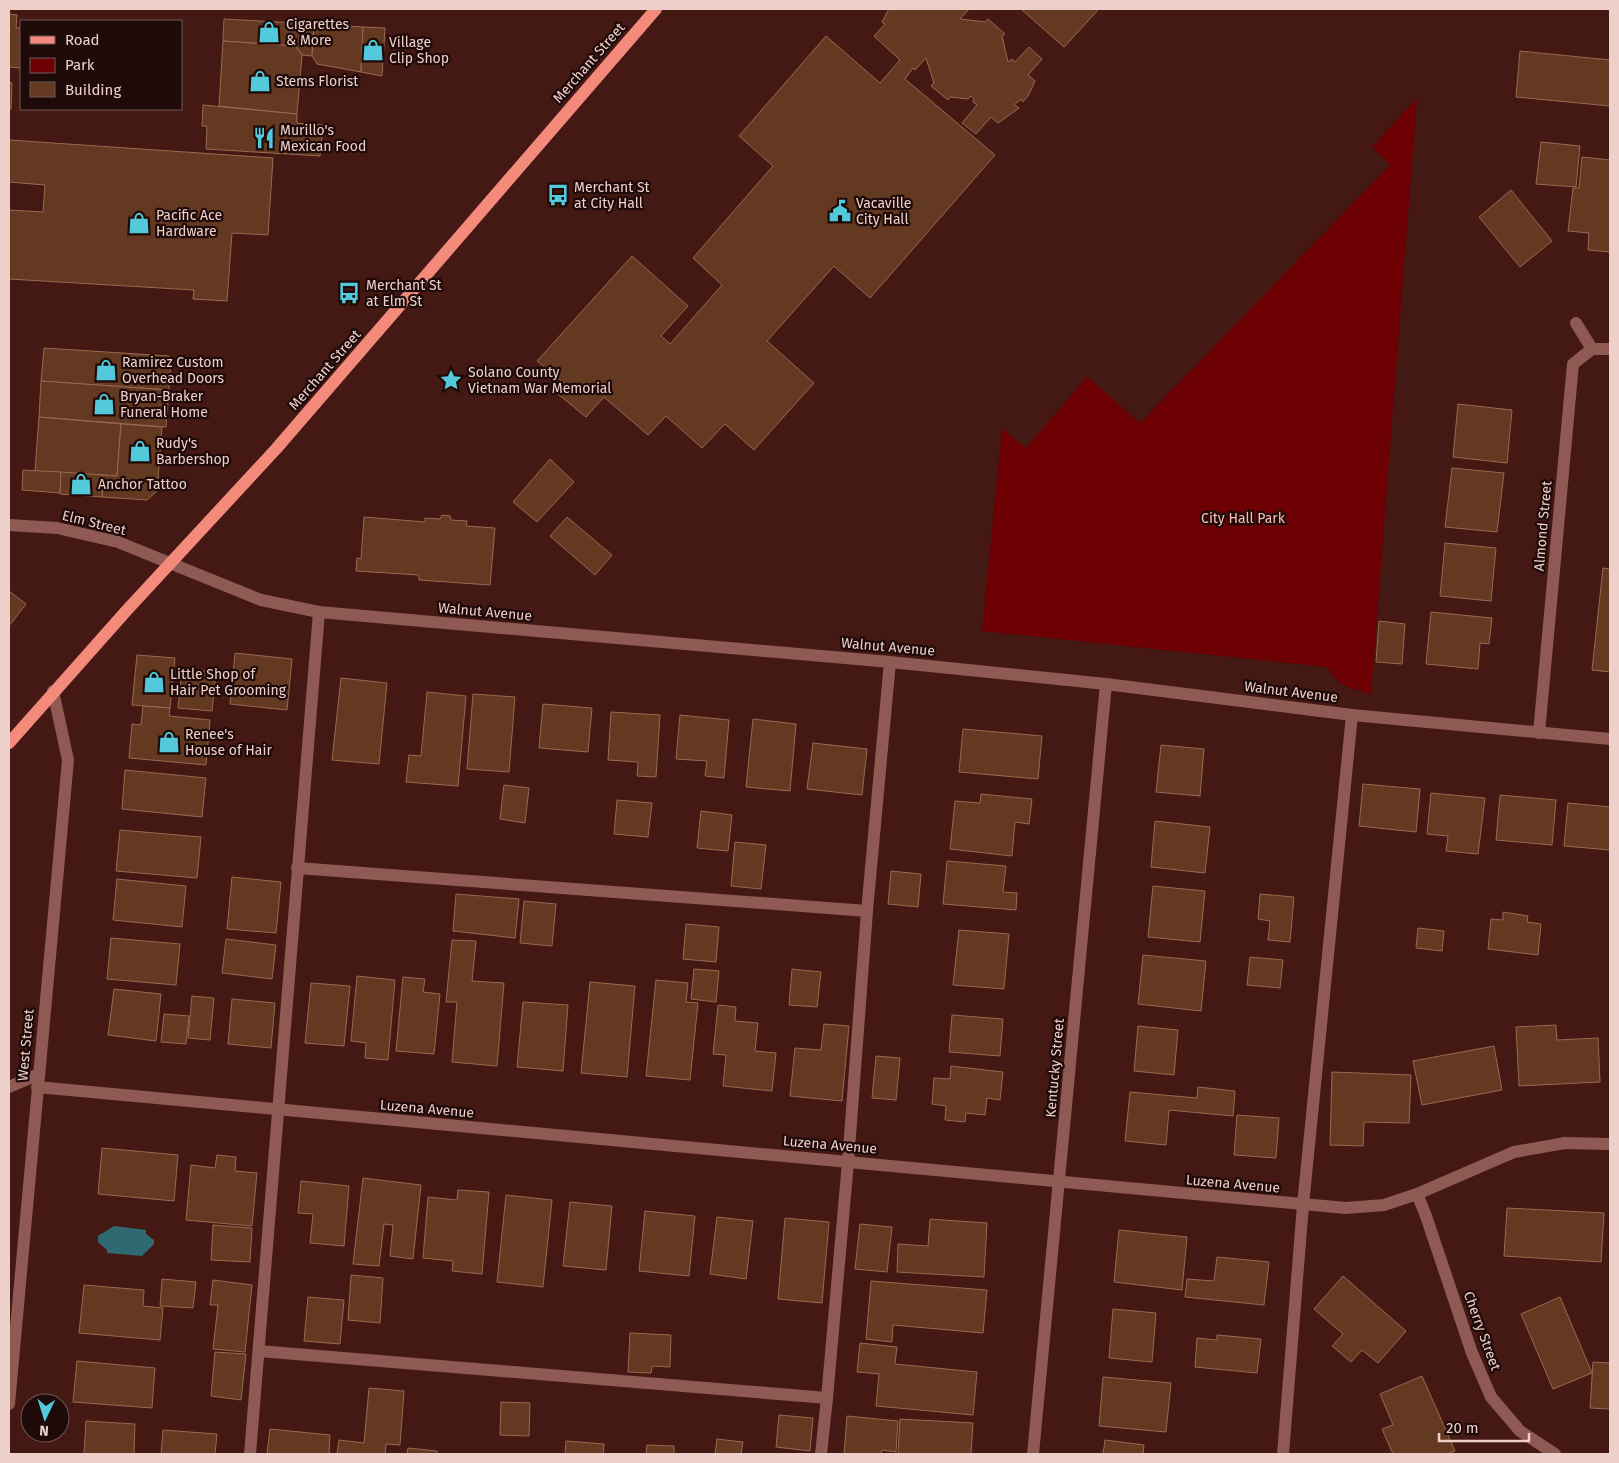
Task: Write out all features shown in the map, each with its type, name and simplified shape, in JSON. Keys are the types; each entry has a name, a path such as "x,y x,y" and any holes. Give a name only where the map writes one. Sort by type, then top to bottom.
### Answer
{"main road":[{"name":"Merchant Street","path":"9,743 53,691 326,392 656,9"}],"street":[{"path":"1576,323 1592,349 1610,349"},
{"name":"Almond Street","path":"1539,733 1573,364 1592,349"},
{"name":"Elm Street","path":"9,525 58,528 118,542 169,564"},
{"name":"Walnut Avenue","path":"169,564 261,600 319,612 890,662 1106,684 1352,715 1610,739"},
{"path":"250,1454 319,612"},
{"path":"821,1454 848,1162 867,911 890,662"},
{"name":"Kentucky Street","path":"1033,1454 1106,684"},
{"name":"West Street","path":"9,1404 68,760 53,691"},
{"path":"1283,1454 1303,1205 1352,715"},
{"path":"297,868 867,911"},
{"path":"9,1087 38,1081"},
{"name":"Luzena Avenue","path":"38,1081 278,1110 1346,1208 1384,1205 1417,1194 1514,1152 1565,1143 1610,1144"},
{"name":"Cherry Street","path":"1417,1194 1472,1353 1491,1397 1520,1431 1555,1454"},
{"path":"259,1351 827,1398"}],"green space":[{"name":"City Hall Park","path":"1417,98 1371,694 1341,683 1331,674 1327,667 982,631 1002,429 1026,448 1087,377 1140,423 1390,165 1372,147"}],"water":[{"path":"114,1226 146,1230 146,1234 154,1240 154,1244 142,1256 107,1253 107,1250 98,1242 98,1236"}],"building":[{"name":"Vacaville City Hall","path":"889,9 969,9 960,19 986,22 988,19 1005,34 1002,36 1008,62 1012,59 1015,62 1029,47 1042,59 1028,75 1035,81 1023,102 1021,99 1014,105 1019,108 998,123 991,117 976,134 962,123 977,105 973,102 974,99 971,96 968,99 950,97 948,100 931,86 934,83 926,58 915,70 913,68 905,79 995,155 870,298 834,266 767,341 814,383 754,450 725,424 702,448 666,416 648,435 604,397 586,417 558,394 566,385 537,361 632,256 688,306 661,336 670,344 722,285 693,258 773,166 739,136 826,36 880,83 900,60 874,36 885,24 882,22"},
{"path":"1021,9 1099,9 1064,47"},
{"path":"9,14 17,15 16,28 20,28 20,68 9,67"},
{"name":"Cigarettes & More","path":"224,19 314,24 312,56 302,55 295,46 223,41"},
{"path":"314,24 363,27 361,72 317,64 312,56"},
{"name":"Village Clip Shop","path":"363,27 385,28 382,76 361,72"},
{"name":"Stems Florist","path":"223,41 295,46 302,55 297,114 219,106"},
{"path":"1520,51 1610,60 1610,106 1516,97"},
{"path":"9,82 12,83 11,109 9,109"},
{"name":"Murillo's Mexican Food","path":"203,105 297,114 297,123 323,125 320,156 206,149 207,126 202,126"},
{"name":"Pacific Ace Hardware","path":"9,140 273,158 268,235 232,233 227,301 193,299 194,290 9,279 9,210 43,212 45,185 9,182"},
{"path":"1541,142 1580,146 1576,187 1536,184"},
{"path":"1582,157 1610,160 1610,252 1588,250 1589,233 1568,231 1573,188 1579,188"},
{"path":"1511,190 1552,241 1520,267 1479,217"},
{"name":"Ramirez Custom Overhead Doors","path":"44,348 169,356 171,359 169,390 41,381"},
{"name":"Bryan-Braker Funeral Home","path":"41,381 169,390 166,427 39,417"},
{"path":"1458,404 1512,410 1507,463 1453,457"},
{"path":"39,417 121,424 117,476 35,471"},
{"name":"Rudy's Barbershop","path":"121,424 162,427 157,491 147,500 102,497 103,475 117,476"},
{"path":"550,459 574,482 537,522 513,502"},
{"path":"1452,468 1504,473 1497,532 1445,527"},
{"path":"23,470 61,472 60,493 22,490"},
{"name":"Anchor Tattoo","path":"61,472 103,475 102,497 60,494"},
{"path":"442,515 450,516 451,520 467,521 466,526 495,528 490,585 419,580 419,575 356,571 357,558 361,559 364,517 425,522 425,518 440,519"},
{"path":"567,517 612,555 595,575 550,536"},
{"path":"1445,543 1496,548 1491,601 1440,596"},
{"path":"1603,568 1610,569 1610,672 1592,670"},
{"path":"9,591 26,604 9,626"},
{"path":"1431,612 1492,618 1489,644 1480,643 1478,669 1426,664"},
{"path":"1379,621 1405,624 1402,664 1376,662"},
{"path":"235,653 292,659 287,710 230,704"},
{"name":"Little Shop of Hair Pet Grooming","path":"137,655 175,658 170,708 132,705"},
{"path":"182,669 216,672 212,711 178,708"},
{"path":"341,678 387,683 379,764 332,760"},
{"path":"427,692 466,696 458,786 406,782 409,755 421,756"},
{"path":"473,694 515,697 509,772 467,769"},
{"path":"543,704 592,708 588,752 539,748"},
{"name":"Renee's House of Hair","path":"143,706 170,708 169,716 210,720 206,765 129,758 132,724 141,725"},
{"path":"611,712 660,715 656,777 637,776 638,762 608,760"},
{"path":"680,715 729,720 724,778 705,776 707,761 676,759"},
{"path":"753,719 796,724 790,791 746,787"},
{"path":"963,729 1042,736 1038,779 959,772"},
{"path":"813,743 867,749 862,795 807,789"},
{"path":"1161,745 1204,749 1200,796 1156,792"},
{"path":"125,770 206,778 202,817 122,809"},
{"path":"1363,784 1420,789 1416,832 1359,826"},
{"path":"504,785 529,788 525,823 500,819"},
{"path":"1431,793 1485,798 1478,854 1446,851 1448,836 1427,834"},
{"path":"981,794 1032,799 1029,824 1015,822 1012,856 950,849 955,801 980,803"},
{"path":"1500,795 1556,800 1552,845 1496,840"},
{"path":"617,800 652,803 648,837 614,834"},
{"path":"1568,803 1610,807 1610,850 1564,846"},
{"path":"701,811 732,815 728,851 697,848"},
{"path":"1155,821 1210,827 1205,873 1151,867"},
{"path":"120,830 201,837 197,878 116,871"},
{"path":"735,842 766,845 761,889 731,886"},
{"path":"947,861 1006,866 1003,892 1017,893 1016,910 943,904"},
{"path":"891,871 921,874 918,907 888,904"},
{"path":"232,877 281,882 276,933 227,929"},
{"path":"117,879 186,886 182,927 113,920"},
{"path":"1153,886 1205,891 1200,942 1148,937"},
{"path":"456,894 519,899 515,938 453,931"},
{"path":"1260,894 1294,897 1290,942 1268,940 1270,921 1258,919"},
{"path":"524,901 556,904 552,946 520,943"},
{"path":"1503,912 1528,916 1527,922 1541,924 1538,955 1488,949 1491,919 1503,920"},
{"path":"686,924 719,927 716,962 683,959"},
{"path":"1418,928 1444,931 1442,951 1416,948"},
{"path":"959,930 1009,934 1004,989 953,985"},
{"path":"111,938 180,944 176,985 107,979"},
{"path":"226,939 276,945 272,979 222,973"},
{"path":"452,940 476,941 472,981 504,983 497,1066 452,1062 457,1002 446,1002"},
{"path":"1143,955 1206,961 1201,1011 1138,1004"},
{"path":"1250,957 1283,960 1280,988 1247,985"},
{"path":"694,969 719,971 716,1002 691,999"},
{"path":"792,969 821,972 817,1007 789,1005"},
{"path":"357,976 395,980 388,1060 365,1058 366,1043 351,1041"},
{"path":"403,977 425,979 423,992 440,994 434,1054 396,1051"},
{"path":"656,980 688,983 686,1002 698,1003 690,1080 646,1076"},
{"path":"590,982 635,986 627,1077 581,1073"},
{"path":"311,983 350,986 344,1046 305,1043"},
{"path":"114,989 161,994 156,1041 108,1035"},
{"path":"192,996 214,998 210,1040 188,1038"},
{"path":"232,999 275,1003 271,1048 228,1044"},
{"path":"523,1002 568,1005 563,1071 517,1067"},
{"path":"718,1005 736,1007 735,1021 758,1023 755,1051 776,1053 772,1091 723,1086 726,1055 713,1054"},
{"path":"164,1014 189,1016 186,1044 161,1042"},
{"path":"952,1015 1003,1019 1000,1056 949,1052"},
{"path":"824,1024 849,1026 842,1101 790,1096 795,1048 821,1050"},
{"path":"1556,1025 1557,1040 1598,1038 1600,1082 1519,1086 1516,1027"},
{"path":"1138,1026 1178,1030 1174,1075 1134,1071"},
{"path":"1494,1046 1502,1090 1422,1105 1413,1061"},
{"path":"876,1056 900,1058 896,1100 872,1098"},
{"path":"951,1066 1003,1072 1000,1100 987,1098 985,1115 966,1113 965,1122 945,1120 946,1106 932,1104 934,1078 950,1079"},
{"path":"1332,1072 1411,1075 1409,1123 1364,1122 1363,1146 1330,1145"},
{"path":"1198,1087 1235,1091 1233,1116 1169,1110 1166,1145 1125,1141 1130,1092 1197,1098"},
{"path":"1237,1115 1279,1118 1276,1158 1234,1155"},
{"path":"102,1148 178,1155 174,1201 98,1194"},
{"path":"217,1155 236,1157 235,1171 257,1173 252,1226 186,1220 191,1165 215,1168"},
{"path":"363,1178 421,1185 413,1259 390,1256 393,1225 384,1224 379,1266 353,1264"},
{"path":"301,1181 349,1186 344,1246 310,1243 313,1214 298,1213"},
{"path":"458,1190 489,1192 482,1274 452,1271 453,1261 423,1258 428,1197 457,1200"},
{"path":"506,1195 552,1200 543,1287 497,1282"},
{"path":"570,1202 612,1206 606,1270 563,1266"},
{"path":"1507,1208 1604,1213 1601,1262 1504,1256"},
{"path":"645,1211 695,1216 689,1276 639,1271"},
{"path":"717,1217 753,1221 746,1279 710,1274"},
{"path":"785,1218 829,1222 822,1303 778,1299"},
{"path":"930,1219 987,1223 984,1277 897,1272 898,1244 928,1246"},
{"path":"860,1224 892,1227 887,1272 855,1269"},
{"path":"213,1225 252,1228 250,1262 211,1260"},
{"path":"1119,1230 1187,1237 1182,1290 1114,1282"},
{"path":"1217,1257 1269,1262 1264,1305 1185,1297 1187,1279 1214,1281"},
{"path":"351,1275 383,1278 380,1323 348,1320"},
{"path":"1343,1276 1406,1331 1378,1363 1362,1350 1351,1362 1332,1346 1343,1334 1314,1309"},
{"path":"162,1279 196,1282 193,1308 160,1306"},
{"path":"213,1280 252,1285 245,1352 213,1349 218,1305 210,1305"},
{"path":"871,1281 987,1290 983,1333 893,1325 892,1342 866,1339"},
{"path":"84,1285 144,1290 143,1306 163,1308 160,1340 79,1333"},
{"path":"308,1297 344,1300 340,1344 304,1341"},
{"path":"1560,1297 1592,1373 1553,1389 1521,1314"},
{"path":"1113,1309 1156,1313 1152,1362 1109,1358"},
{"path":"630,1333 671,1335 670,1367 652,1366 651,1373 628,1372"},
{"path":"1217,1335 1261,1339 1257,1373 1195,1367 1197,1338 1217,1340"},
{"path":"860,1343 897,1347 895,1364 977,1372 973,1415 876,1406 879,1374 857,1372"},
{"path":"215,1352 246,1354 241,1400 211,1396"},
{"path":"77,1361 155,1368 152,1408 73,1402"},
{"path":"1593,1362 1610,1363 1610,1409 1590,1408"},
{"path":"1422,1376 1455,1451 1447,1454 1393,1454 1382,1429 1393,1425 1380,1394"},
{"path":"1103,1377 1171,1383 1166,1432 1099,1426"},
{"path":"369,1388 404,1391 400,1445 386,1444 385,1454 337,1454 339,1440 364,1443"},
{"path":"501,1402 530,1403 529,1436 500,1435"},
{"path":"779,1415 813,1418 810,1451 776,1447"},
{"path":"847,1416 898,1421 896,1452 882,1450 881,1454 844,1454"},
{"path":"900,1419 973,1423 971,1454 898,1454"},
{"path":"86,1421 135,1424 134,1454 84,1454"},
{"path":"270,1429 330,1435 329,1454 267,1454"},
{"path":"163,1430 217,1434 215,1454 161,1454"},
{"path":"717,1439 743,1442 741,1454 715,1454"},
{"path":"1105,1440 1144,1445 1143,1454 1103,1454"},
{"path":"566,1441 604,1444 603,1454 565,1454"},
{"path":"647,1445 674,1446 674,1454 646,1454"},
{"path":"408,1448 437,1451 437,1454 407,1454"}],"place":[{"name":"Cigarettes & More","path":"269,32"},
{"name":"Village Clip Shop","path":"373,50"},
{"name":"Stems Florist","path":"260,81"},
{"name":"Murillo's Mexican Food","path":"264,138"},
{"name":"Merchant St at City Hall","path":"558,195"},
{"name":"Vacaville City Hall","path":"840,211"},
{"name":"Pacific Ace Hardware","path":"139,223"},
{"name":"Merchant St at Elm St","path":"349,293"},
{"name":"Ramirez Custom Overhead Doors","path":"106,370"},
{"name":"Solano County Vietnam War Memorial","path":"451,380"},
{"name":"Bryan-Braker Funeral Home","path":"104,404"},
{"name":"Rudy's Barbershop","path":"140,451"},
{"name":"Anchor Tattoo","path":"81,484"},
{"name":"Little Shop of Hair Pet Grooming","path":"154,682"},
{"name":"Renee's House of Hair","path":"169,742"}]}
